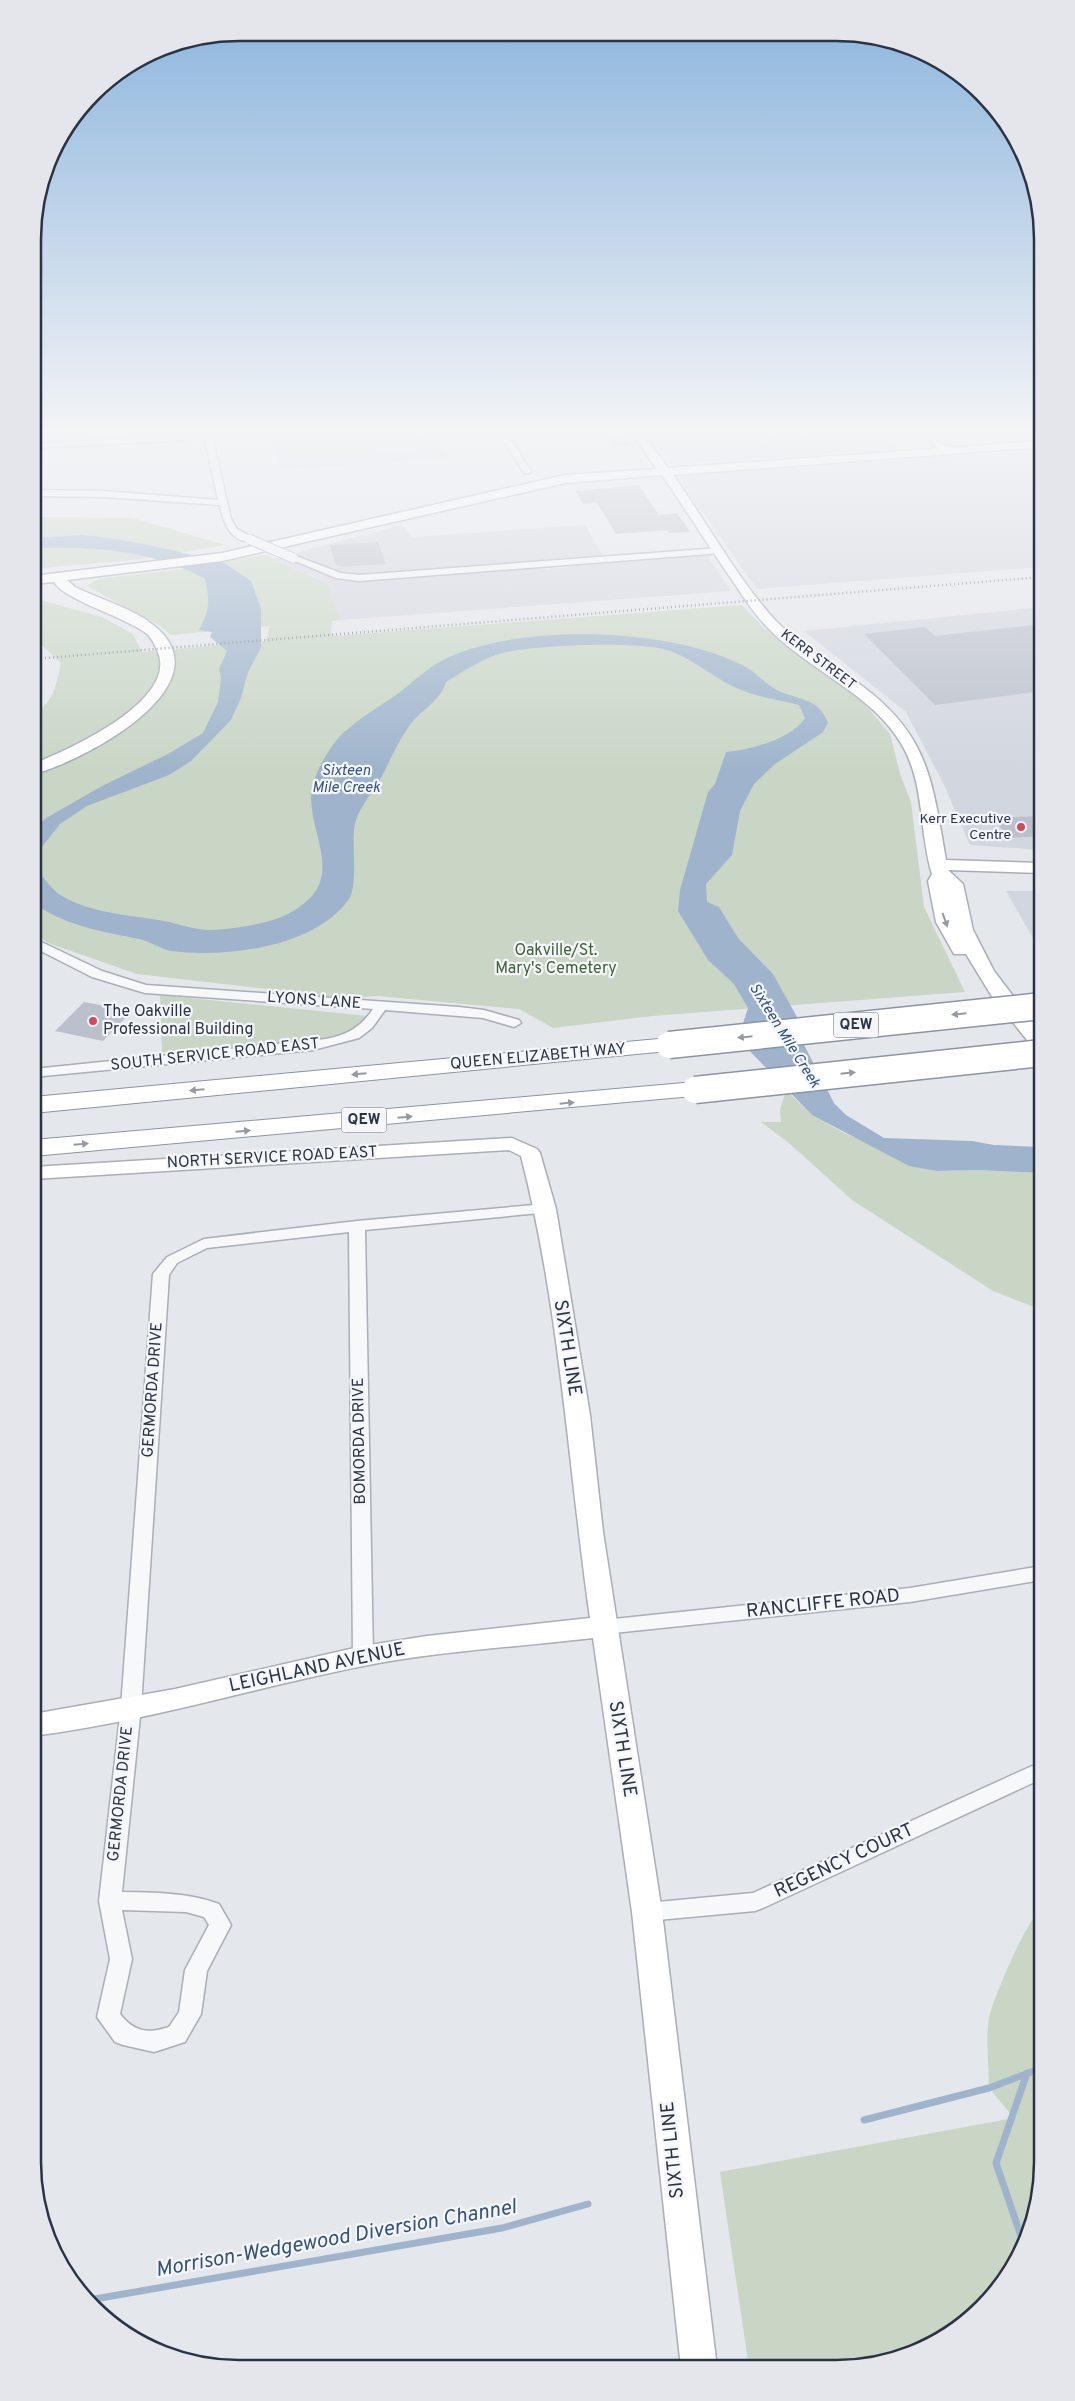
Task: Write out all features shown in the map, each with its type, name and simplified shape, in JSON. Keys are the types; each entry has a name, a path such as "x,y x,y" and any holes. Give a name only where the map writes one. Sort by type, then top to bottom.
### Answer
{"highway":[{"name":"QUEEN ELIZABETH WAY","path":"41,1104 669,1045 1034,1007"},
{"name":"QEW","path":"41,1147 695,1090 1034,1054"}],"main road":[{"path":"41,579 170,565 244,547"},
{"name":"KERR STREET","path":"717,547 764,614 779,632 865,694 889,716 912,748 921,774 940,870 937,881 945,922 981,987 1010,1028 1034,1053"},
{"path":"41,766 76,751 120,726 148,702 164,680 168,662 163,645 157,637 142,625 70,590 62,584 59,578"},
{"path":"940,870 1034,868"},
{"name":"KERR STREET","path":"940,870 954,884 961,923 980,963 993,984 1034,1036"},
{"name":"NORTH SERVICE ROAD EAST","path":"41,1173 512,1144"},
{"name":"SIXTH LINE","path":"512,1144 530,1152 545,1209 578,1415 590,1532 647,1912 690,2301 699,2360"},
{"name":"LEIGHLAND AVENUE","path":"41,1724 175,1700 364,1656 427,1646 604,1627"}],"street":[{"path":"252,547 293,558 339,576 359,578 719,550"},
{"name":"LYONS LANE","path":"41,946 97,974 145,989 484,1014 514,1023"},
{"name":"SOUTH SERVICE ROAD EAST","path":"41,1072 313,1046 350,1039 369,1027 382,1006"},
{"name":"GERMORDA DRIVE","path":"110,1901 186,1903 211,1910 220,1925 196,1970 190,2014 177,2035 154,2042 123,2035 108,2017 121,1959 110,1901 130,1707 161,1274 172,1260 204,1244 357,1226 545,1209"},
{"name":"BOMORDA DRIVE","path":"357,1226 364,1656"},
{"name":"RANCLIFFE ROAD","path":"604,1627 910,1595 1034,1574"},
{"name":"REGENCY COURT","path":"647,1912 755,1902 1032,1774"}],"shaded area":[{"path":"318,547 598,547 603,556 547,559 545,569 707,555 731,591 341,620 315,577 273,559"},
{"path":"727,547 1034,547 1034,568 757,589"},
{"path":"1034,608 1034,849 970,845 944,785 906,712 804,631"},
{"path":"1006,891 1034,891 1034,940"}],"green space":[{"path":"41,547 213,547 142,559 41,568"},
{"name":"Oakville/St. Mary's Cemetery","path":"265,555 328,584 333,606 341,620 332,621 331,636 742,605 764,628 855,693 890,734 900,774 911,802 924,907 965,992 652,1016 553,1028 519,1009 377,996 345,998 137,974 48,943 41,937 41,709 53,693 61,663 41,644 41,600 102,617 133,634 142,652 266,641 270,626 171,635 159,625 87,586 98,579 183,569"},
{"path":"160,995 368,1016 359,1029 334,1039 162,1052"},
{"path":"786,1090 812,1115 844,1133 937,1171 977,1170 1034,1173 1034,1307 993,1291 852,1200 789,1143 761,1122 781,1122 780,1110"},
{"path":"1034,1918 1034,2161 1032,2187 1027,2213 1019,2237 1000,2272 976,2302 956,2319 911,2345 887,2353 861,2358 835,2360 748,2360 720,2172 1014,2118 989,2088 987,2040 993,2004 1005,1974"}],"water":[{"name":"Sixteen Mile Creek","path":"41,547 158,547 224,563 251,581 261,608 261,648 248,672 241,698 231,720 191,761 169,775 87,806 60,824 41,848 41,823 46,818 104,785 168,754 203,733 218,702 221,678 219,669 227,651 210,637 212,632 199,630 208,605 205,579 164,561 122,552"},
{"name":"Sixteen Mile Creek","path":"586,634 629,636 670,642 707,651 738,663 783,693 813,704 824,714 828,723 823,732 775,764 754,784 740,811 732,855 706,884 707,902 719,907 738,938 773,974 797,1017 801,1039 834,1103 846,1115 884,1138 972,1141 994,1145 1034,1147 1034,1173 977,1170 937,1171 909,1166 812,1115 738,1039 748,1008 734,984 708,960 678,911 680,890 708,792 715,784 726,752 747,749 770,742 791,732 805,718 799,705 757,695 734,687 687,659 667,650 652,647 611,645 542,647 507,652 475,664 446,682 439,696 418,716 404,734 381,778 358,815 354,828 354,872 352,892 349,899 334,916 314,929 292,939 242,951 192,953 171,951 143,940 112,934 70,922 41,908 41,875 59,894 86,907 193,928 210,930 244,927 279,918 298,908 312,896 319,884 322,871 322,857 312,812 311,797 317,772 326,755 349,728 436,664 467,650 503,641 544,636"}],"building":[{"path":"331,547 380,547 386,564 342,567 335,564"},
{"path":"1034,625 1034,692 935,705 864,634 925,627 935,636"},
{"name":"Kerr Executive Centre","path":"1034,816 1034,836 1007,838 995,818"},
{"name":"The Oakville Professional Building","path":"84,1002 131,1012 103,1041 55,1031"}],"waterway":[{"name":"Morrison-Wedgewood Diversion Channel","path":"1027,2074 1034,2071"},
{"name":"Morrison-Wedgewood Diversion Channel","path":"864,2120 989,2088 1027,2074"},
{"path":"1020,2234 996,2163 1027,2074"},
{"name":"Morrison-Wedgewood Diversion Channel","path":"96,2299 502,2228 588,2204"}],"railway":[{"path":"41,658 1034,578"}],"place":[{"name":"Kerr Executive Centre","path":"1021,827"},
{"name":"The Oakville Professional Building","path":"93,1021"}]}
